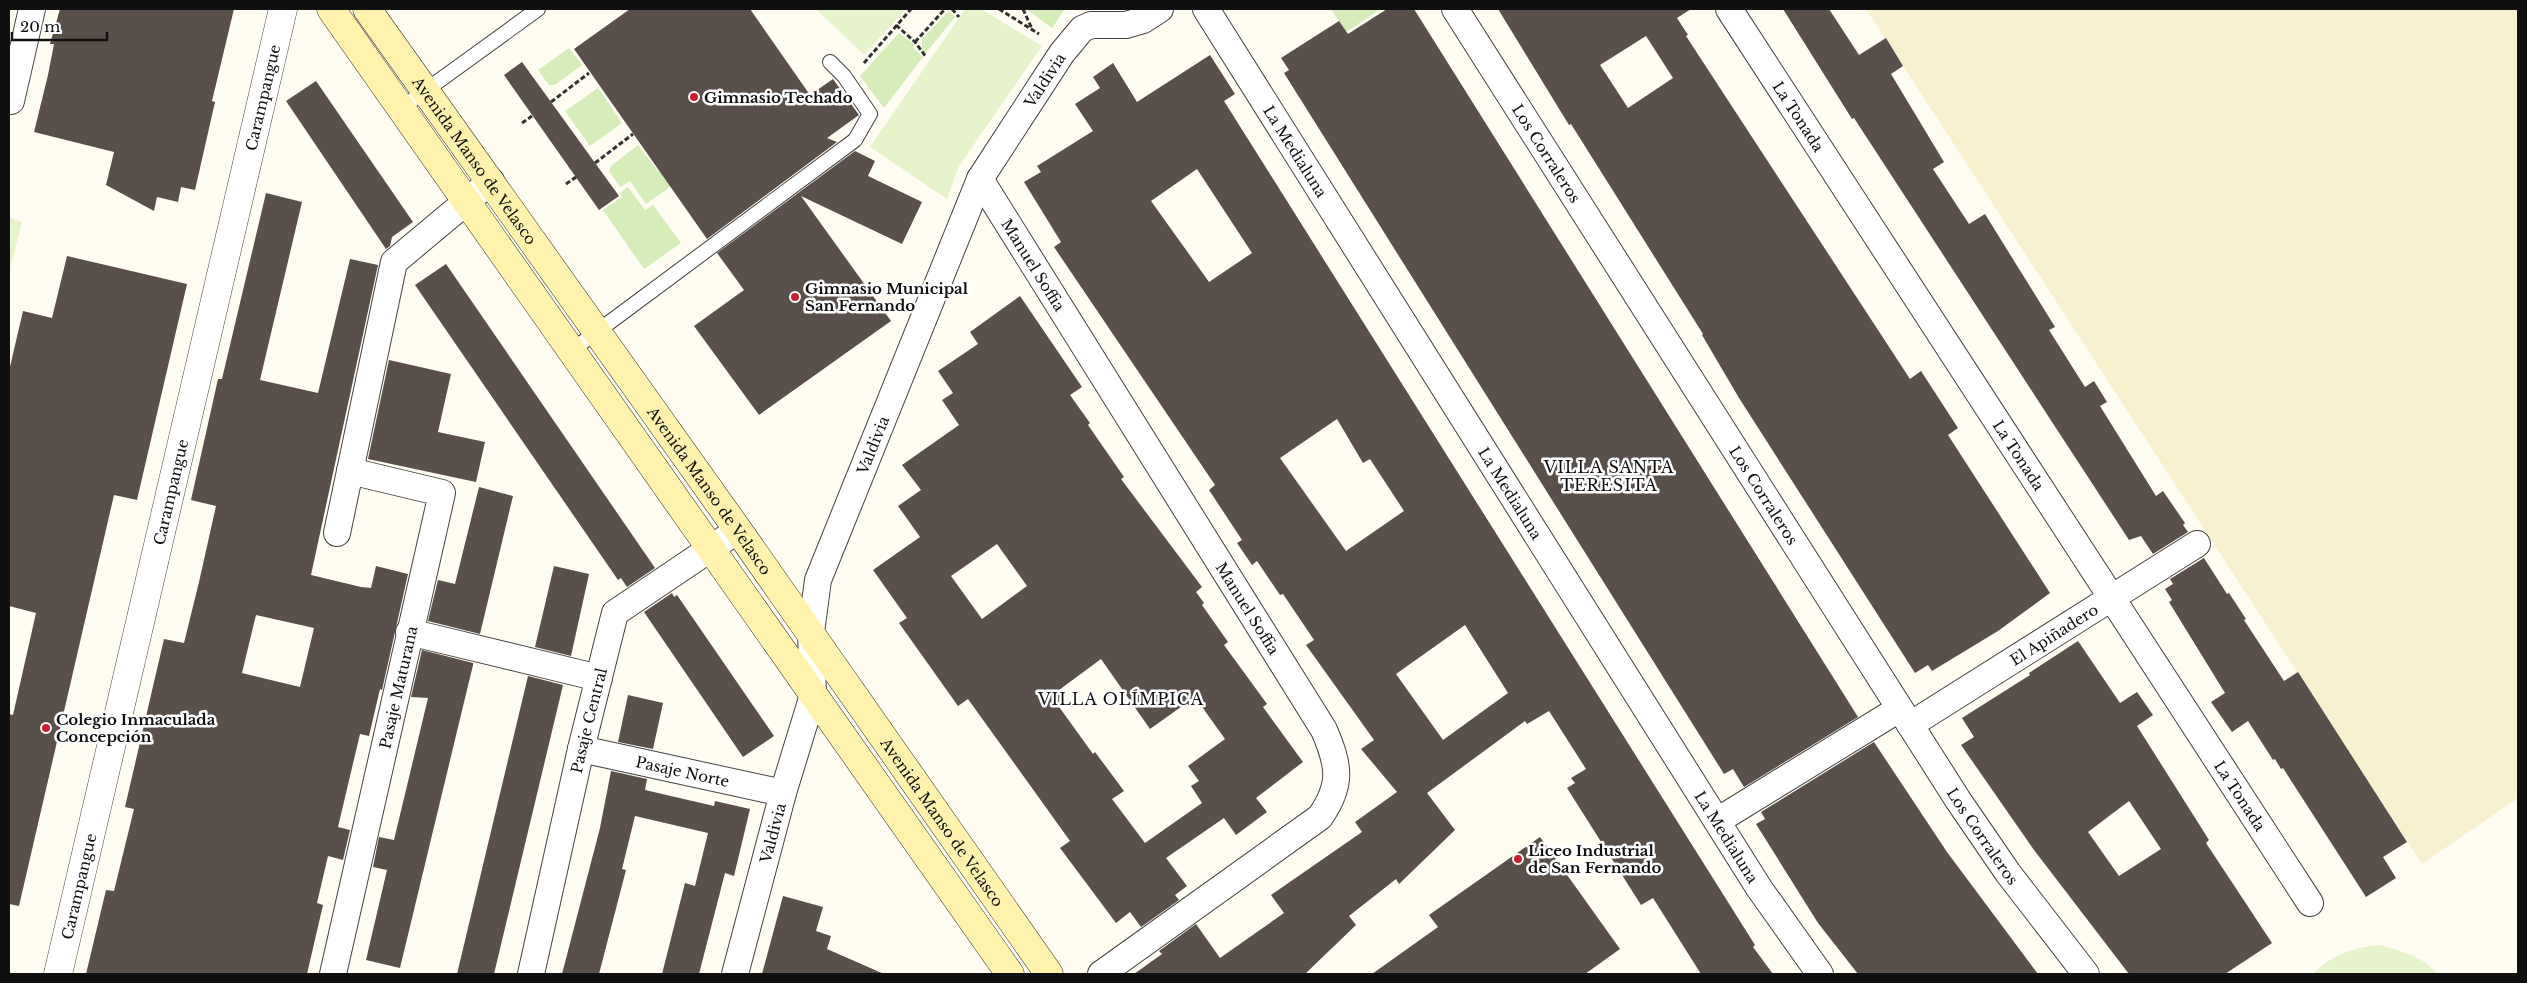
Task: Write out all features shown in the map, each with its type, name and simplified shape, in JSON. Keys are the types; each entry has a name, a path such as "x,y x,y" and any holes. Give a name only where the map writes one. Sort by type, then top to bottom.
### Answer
{"main road":[{"name":"Avenida Manso de Velasco","path":"331,9 1010,974"},
{"name":"Avenida Manso de Velasco","path":"367,9 738,530 1049,974"}],"street":[{"path":"11,100 32,9"},
{"name":"Carampangue","path":"58,974 283,9"},
{"name":"Valdivia","path":"735,974 783,793 813,695 810,632 818,580 980,179 1062,53 1088,19 1091,25 1126,25 1143,20 1160,9"},
{"name":"La Medialuna","path":"1206,9 1759,888 1820,974"},
{"name":"Los Corraleros","path":"1455,9 1958,800 2008,873 2086,974"},
{"name":"La Tonada","path":"1730,9 2310,903"},
{"name":"Manuel Soffia","path":"980,179 1324,730 1336,759 1334,788 1329,803 1320,817 1101,974"},
{"path":"338,533 394,262 491,181"},
{"name":"Pasaje Maturana","path":"333,974 442,493 350,471"},
{"name":"Pasaje Central","path":"531,974 581,749 615,613 709,547 738,530"},
{"name":"El Apiñadero","path":"1718,821 2112,598 2197,544"},
{"path":"409,632 599,678"},
{"name":"Pasaje Norte","path":"581,749 783,793"}],"lane":[{"path":"400,109 425,89 538,9"},
{"path":"571,351 855,140 870,114 844,76 830,62"}],"path":[{"path":"863,65 911,9"},
{"path":"915,42 945,9"},
{"path":"952,9 959,16"},
{"path":"1000,9 1040,34"},
{"path":"1023,9 1032,29"},
{"path":"896,25 915,42 926,57"},
{"path":"551,102 589,73"},
{"path":"522,123 532,116"},
{"path":"595,163 633,134"},
{"path":"566,184 576,177"}],"shaded area":[{"path":"1866,9 2518,9 2518,798 2422,864"}],"green space":[{"path":"816,9 906,9 864,55"},
{"path":"965,9 981,9 1042,46 959,166 947,199 870,147"},
{"path":"1026,9 1065,9 1052,28"},
{"path":"1331,9 1381,9 1346,32"},
{"path":"949,11 955,17 925,54 922,52 922,39"},
{"path":"899,33 914,44 913,47 923,57 884,108 860,76"},
{"path":"569,48 582,65 555,85 549,85 538,70"},
{"path":"598,88 622,123 590,146 565,111"},
{"path":"638,145 658,171 673,161 684,177 646,204 630,181 620,187 609,171 611,166"},
{"path":"628,187 645,210 653,205 681,243 644,269 603,210 622,197 620,193"},
{"path":"9,218 22,222 9,272"},
{"path":"2379,945 2418,958 2437,974 2313,974 2328,961 2343,953"}],"building":[{"path":"60,9 234,9 212,101 215,102 195,190 181,187 178,202 157,197 154,211 106,185 114,152 34,132 54,44 50,44"},
{"path":"630,9 750,9 810,95 833,79 859,115 827,138 837,142 707,239 574,49"},
{"path":"1387,9 1414,9 1858,717 1744,787 1733,769 1724,774 1284,73 1289,70 1281,58 1339,21 1348,34"},
{"path":"1498,9 1691,9 1677,18 1688,35 1686,36 1910,379 1921,371 1958,428 1948,435 2050,593 1998,631 1932,671 1928,665 1915,673 1739,398 1703,334 1571,124 1569,125","holes":["1646,36 1673,78 1628,108 1600,65"]},
{"path":"1783,9 1829,9 1859,55 1886,38 1903,66 1891,74 1944,162 1933,169 1969,224 1985,214 2055,327 2049,330 2085,387 2094,381 2107,402 2100,406 2156,496 2163,491 2185,523 2183,525 2188,532 2153,554 2141,536 2129,540 1854,118 1852,119"},
{"path":"1210,55 1235,94 1224,101 1755,945 1753,947 1773,974 1701,974 1653,898 1641,905 1567,788 1575,783 1571,778 1586,769 1549,711 1527,724 1525,721 1427,793 1455,830 1399,884 1396,879 1349,916 1356,925 1305,974 1134,974 1162,954 1159,951 1196,924 1220,958 1284,913 1271,895 1362,832 1355,822 1397,792 1361,749 1374,740 1306,645 1314,640 1283,594 1280,595 1257,561 1252,565 1237,543 1242,540 1209,490 1215,485 1054,247 1061,242 1024,182 1041,172 1037,166 1093,131 1075,104 1100,88 1093,77 1113,63 1137,102","holes":["1197,169 1252,253 1209,282 1151,201","1337,419 1363,463 1370,459 1404,511 1346,551 1280,458","1465,625 1508,693 1443,740 1396,674"]},
{"path":"522,62 619,196 599,210 504,75"},
{"path":"316,81 413,222 392,237 390,246 386,249 286,101"},
{"name":"Gimnasio Municipal San Fernando","path":"855,151 875,161 868,176 922,202 902,244 801,196 891,321 759,415 694,326 744,290 717,253"},
{"path":"266,193 302,202 260,380 318,393 350,259 378,265 311,575 371,588 376,566 408,574 382,690 380,689 369,736 360,734 338,827 350,830 343,860 328,856 317,903 323,905 307,974 86,974 106,890 114,891 134,809 125,807 164,639 184,643 199,582 216,506 191,500 218,379 222,379","holes":["256,615 314,628 300,687 242,673"]},
{"name":"Colegio Inmaculada Concepción","path":"67,256 187,284 137,500 114,495 19,906 9,904 9,714 13,715 36,613 9,606 9,371 23,311 52,318"},
{"path":"446,264 655,568 627,587 621,578 618,580 415,285"},
{"path":"1020,296 1082,387 1070,395 1090,423 1088,425 1124,477 1121,479 1202,587 1196,592 1204,603 1202,605 1228,642 1224,645 1267,704 1263,707 1303,762 1256,798 1267,812 1236,835 1224,818 1166,858 1187,886 1175,895 1179,900 1141,927 1130,912 1116,923 1060,848 1070,841 968,699 958,706 899,623 907,618 873,570 920,537 898,506 921,490 902,465 959,425 942,400 953,393 938,371 978,344 970,332","holes":["997,544 1027,586 982,619 951,576","1101,659 1150,729 1195,697 1225,739 1188,766 1199,781 1191,786 1202,803 1145,843 1112,799 1124,791 1095,752 1093,754 1057,704 1065,699 1059,690"]},
{"path":"389,360 451,374 438,432 485,442 476,482 368,459"},
{"path":"479,487 513,496 480,634 428,621 438,580 455,584"},
{"path":"2204,558 2246,619 2244,620 2284,681 2298,672 2407,842 2383,857 2396,878 2366,897 2283,768 2281,769 2275,759 2273,760 2248,721 2232,732 2211,702 2225,693 2169,602 2172,600 2165,589 2173,584 2170,579"},
{"path":"554,566 589,574 571,656 535,647"},
{"path":"672,593 674,597 677,595 774,736 743,757 644,612"},
{"path":"2078,641 2120,703 2137,692 2153,715 2137,726 2209,840 2206,843 2272,943 2225,974 2129,974 2034,850 1961,745 1974,737 1962,718 2030,675 2029,673","holes":["2129,801 2161,849 2119,876 2088,832"]},
{"path":"422,650 473,663 473,665 400,968 366,960 387,870 373,867 379,837 394,840 428,698 411,697"},
{"path":"528,676 563,685 548,748 494,974 457,974"},
{"path":"628,695 663,703 653,749 618,742"},
{"path":"1874,742 1947,852 2038,974 1858,974 1818,923 1756,824 1765,819 1761,812"},
{"path":"611,771 647,779 645,790 714,806 715,801 750,809 734,876 725,873 699,974 662,974 685,883 695,886 708,833 635,816 622,869 626,870 599,974 562,974 600,828"},
{"path":"1540,837 1620,949 1585,974 1372,974 1438,927 1429,915"},
{"path":"783,896 823,907 816,931 831,936 827,949 884,974 762,974"}],"place":[{"name":"Gimnasio Techado","path":"694,97"},
{"name":"Gimnasio Municipal San Fernando","path":"795,297"},
{"name":"Colegio Inmaculada Concepción","path":"46,728"},
{"name":"Liceo Industrial de San Fernando","path":"1518,859"}],"district":[{"name":"VILLA SANTA TERESITA","path":"1609,476"},
{"name":"VILLA OLÍMPICA","path":"1121,699"}]}
